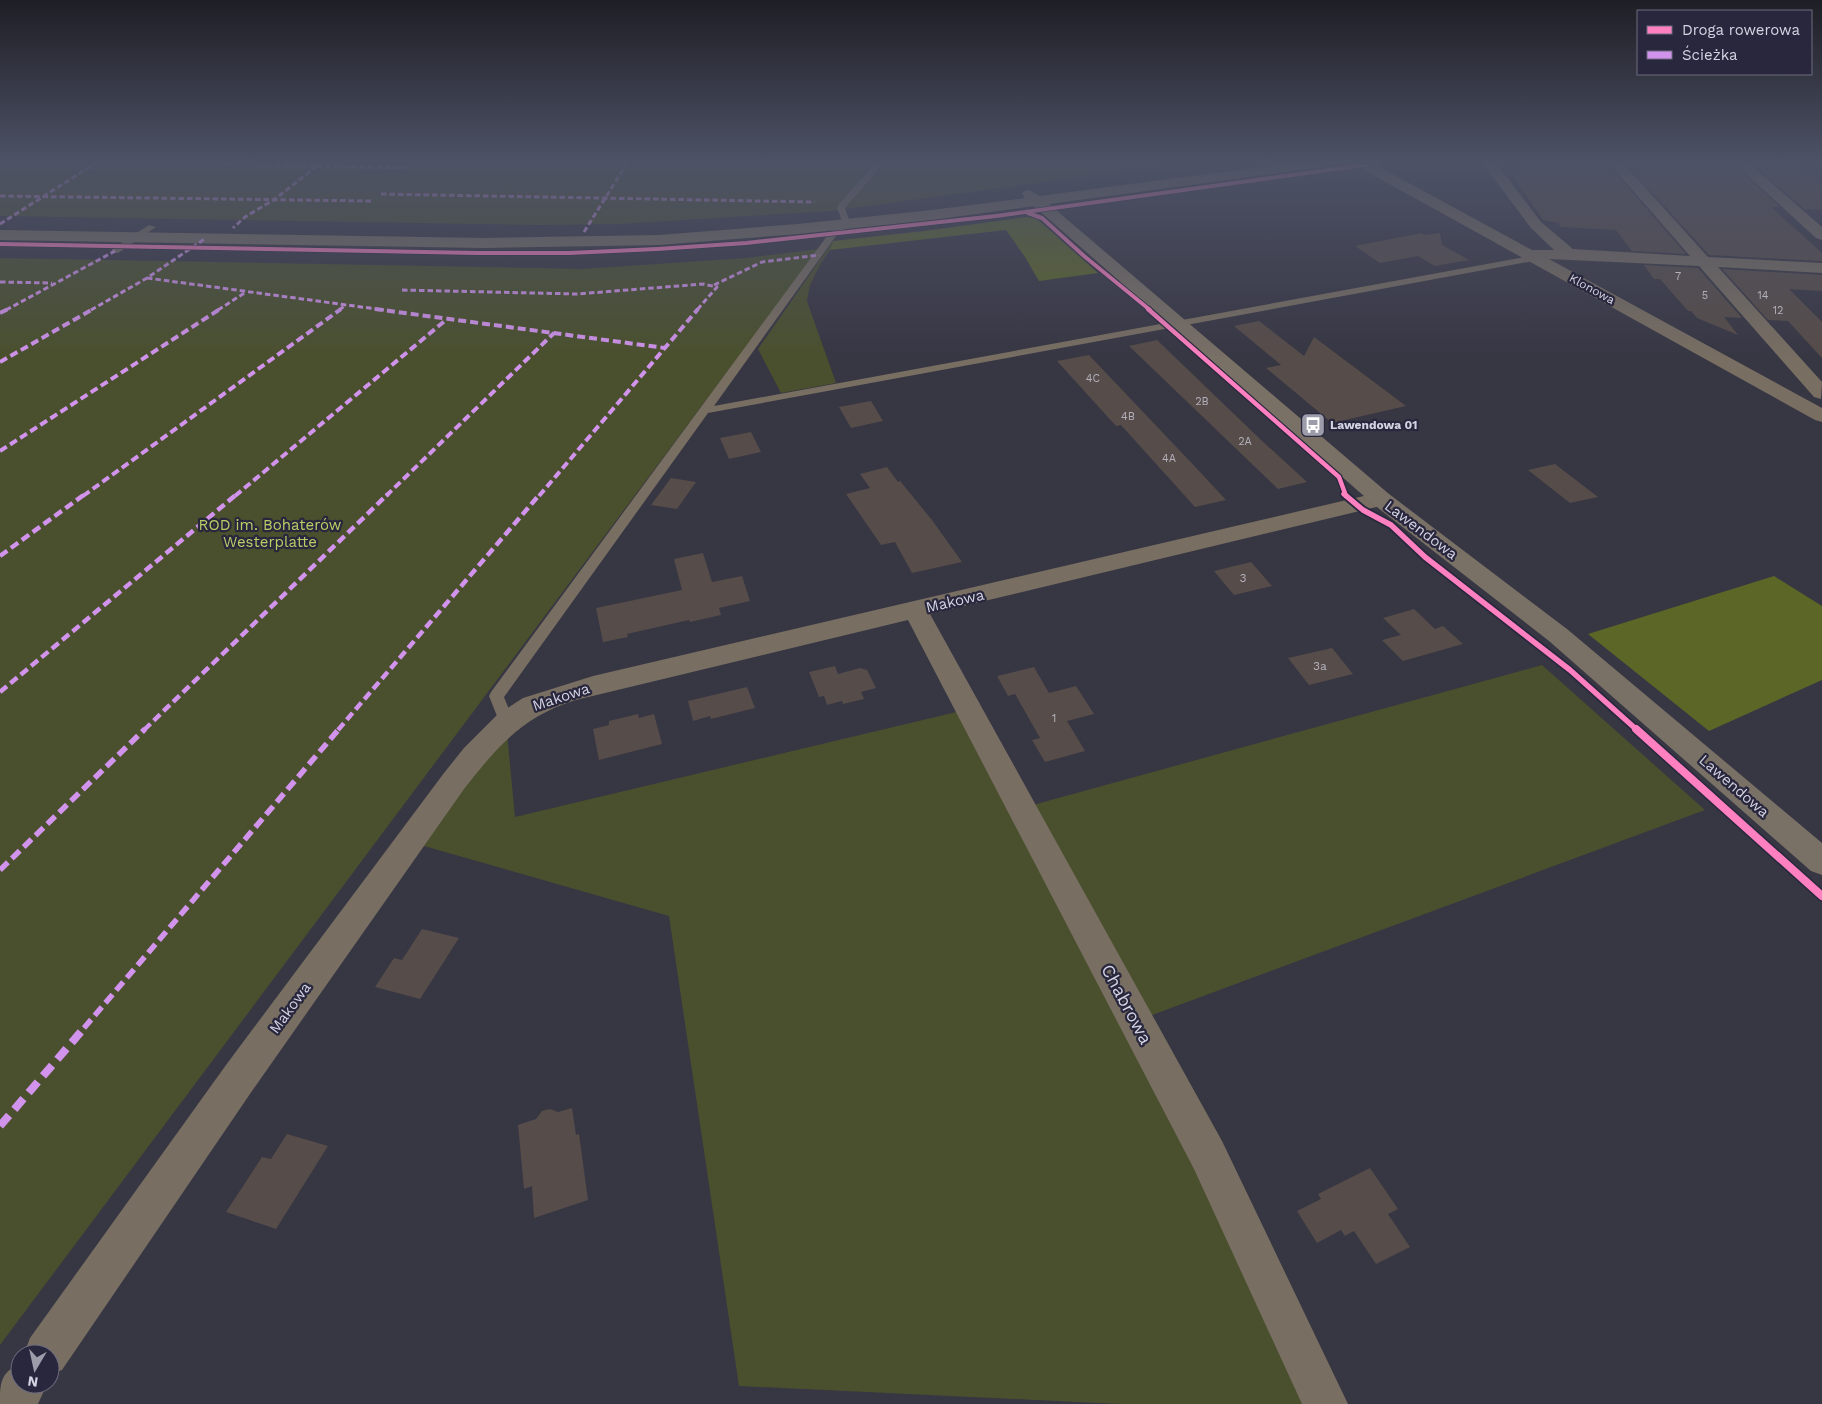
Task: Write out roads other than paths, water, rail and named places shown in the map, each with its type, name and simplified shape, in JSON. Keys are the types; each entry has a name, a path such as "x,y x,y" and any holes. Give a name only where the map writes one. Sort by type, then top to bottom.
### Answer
{"main road":[{"path":"283,229 584,232 659,229"},
{"path":"0,235 574,243 659,240 766,229"},
{"name":"Lawendowa","path":"1069,229 1381,499 1558,635 1822,862"}],"street":[{"name":"Klonowa","path":"1482,229 1822,416"},
{"path":"1540,229 1569,254"},
{"path":"1674,229 1821,393"},
{"path":"1530,255 1569,254 1822,268"},
{"name":"Makowa","path":"53,1344 239,1078 454,781 487,741 506,722 526,709 547,699 593,686 1381,499"},
{"name":"Chabrowa","path":"915,610 1208,1155 1325,1404"}],"lane":[{"path":"115,251 150,229"},
{"path":"506,722 496,696 838,229"},
{"path":"707,410 1528,259 1530,255"}],"place":[{"name":"Lawendowa 01","path":"1313,425"}],"park label":[{"name":"ROD im. Bohaterów Westerplatte","path":"270,534"}]}
